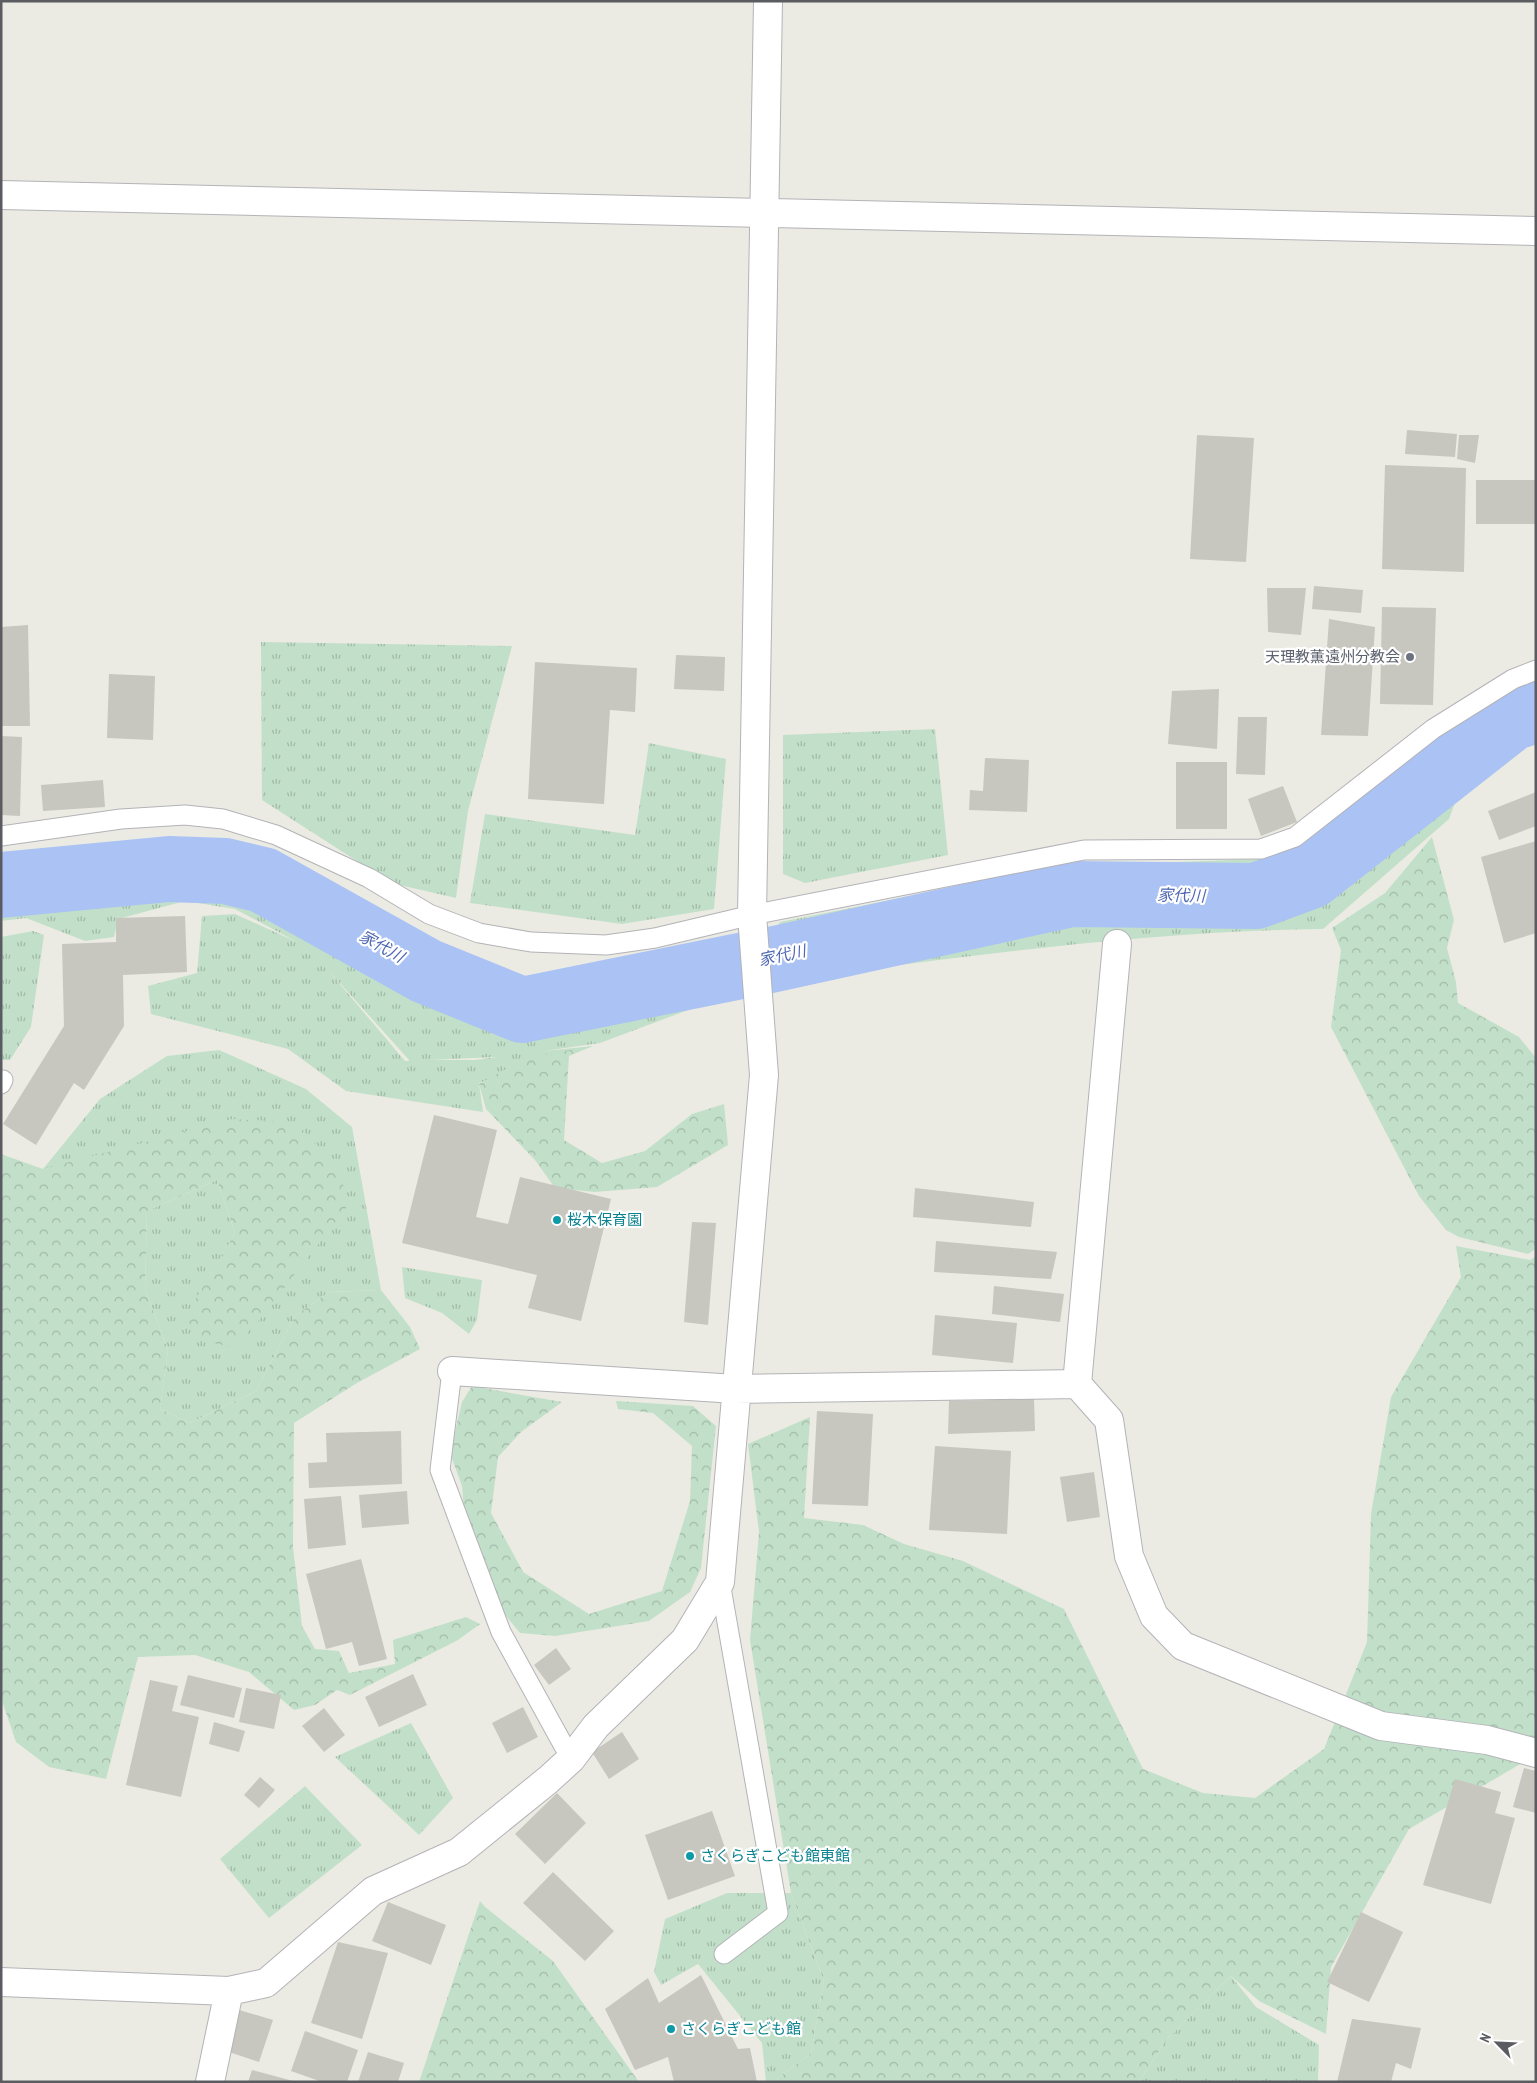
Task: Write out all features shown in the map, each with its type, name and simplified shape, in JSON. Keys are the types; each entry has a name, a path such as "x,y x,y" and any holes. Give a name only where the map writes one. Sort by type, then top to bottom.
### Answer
{"street":[{"path":"1,1982 229,1991 266,1983 373,1891 459,1852 571,1759 596,1726 685,1640 720,1582 764,1075 752,926 768,1"},
{"path":"1,195 1536,230"},
{"path":"1117,944 1077,1384 1109,1420 1129,1556 1154,1616 1183,1646 1381,1726 1487,1740 1536,1753"},
{"path":"452,1370 736,1389 1077,1384"},
{"path":"210,2082 229,1991"}],"lane":[{"path":"1,836 121,819 185,815 223,819 276,835 369,878 429,914 479,933 531,942 606,945 752,926 1084,850 1261,849 1295,837 1433,729 1513,679 1536,670"},
{"path":"452,1370 440,1470 501,1632 571,1759"},
{"path":"720,1582 778,1913 724,1954"}],"green space":[{"path":"261,642 512,646 468,811 456,898 391,883 262,800"},
{"path":"1536,691 1536,734 1526,737 1469,773 1468,768 1449,819 1323,929 1254,931 1116,940 773,981 769,942 780,922 981,882 1095,865 1284,858 1456,725 1468,763 1464,720"},
{"path":"935,729 948,855 805,883 783,874 783,735"},
{"path":"649,743 726,759 714,909 622,924 470,903 485,814 635,835"},
{"path":"1432,837 1454,920 1447,948 1456,982 1458,1003 1519,1037 1536,1058 1536,1249 1528,1254 1459,1237 1446,1230 1419,1196 1331,1027 1341,950 1332,928 1385,893"},
{"path":"212,843 351,901 511,998 596,992 738,942 747,988 600,1043 544,1051 593,1046 479,1083 483,1112 346,1091 288,1049 151,1014 148,986 197,973 202,916 235,914 297,942 235,909 185,901 118,919 114,937 85,941 26,918 1,921 1,868","holes":["328,970 409,1060 409,1061 405,1061","497,1057 475,1060 429,1060"]},
{"path":"33,931 44,935 31,1027 10,1060 1,1060 1,937"},
{"path":"593,1046 569,1056 564,1140 602,1163 645,1151 692,1114 724,1104 728,1145 657,1187 595,1192 555,1188 535,1160 486,1109 479,1084 526,1058"},
{"path":"219,1050 306,1089 352,1127 381,1290 329,1292 295,1316 256,1391 190,1423 160,1409 168,1350 145,1289 147,1211 217,1180 235,1233 186,1317 336,1165 43,1169 100,1099 167,1056"},
{"path":"232,1119 295,1122 336,1165 350,1203 262,1317 234,1347 196,1340 185,1317 235,1233 217,1180 147,1211 145,1289 168,1350 160,1409 190,1423 256,1391 295,1316 329,1292 381,1290 410,1327 420,1349 357,1383 294,1423 293,1547 302,1626 315,1649 339,1651 349,1673 395,1664 393,1640 466,1617 480,1624 458,1640 350,1695 337,1690 315,1705 294,1710 249,1672 195,1655 138,1657 106,1779 49,1767 16,1742 1,1698 1,1154 43,1169"},
{"path":"1456,1246 1530,1260 1536,1256 1536,1755 1409,1829 1331,1967 1326,2034 1259,2001 1231,1976 1167,2039 1139,2082 773,2082 811,2053 824,1981 791,1893 750,1640 759,1532 748,1444 810,1417 804,1518 863,1525 904,1544 963,1561 1064,1609 1143,1769 1203,1793 1255,1798 1324,1749 1367,1642 1371,1514 1391,1397 1461,1277"},
{"path":"402,1267 482,1280 477,1320 469,1334 442,1313 405,1298"},
{"path":"472,1386 562,1402 521,1432 498,1457 491,1513 523,1572 589,1614 662,1591 690,1501 692,1446 653,1413 618,1409 616,1401 693,1406 716,1426 701,1568 690,1592 649,1621 555,1636 520,1633 497,1605 466,1535 462,1486 450,1453 462,1402"},
{"path":"411,1723 453,1798 419,1835 335,1757"},
{"path":"305,1786 362,1845 269,1918 220,1859"},
{"path":"727,1893 791,1893 824,1981 811,2053 773,2082 766,2082 762,2043 698,1964 661,1985 654,1972 665,1919"},
{"path":"480,1901 553,1961 639,2082 419,2082"},
{"path":"1231,1976 1256,2007 1319,2045 1318,2082 1139,2082 1167,2039"}],"building":[{"path":"1407,430 1457,434 1455,457 1405,454"},
{"path":"1197,435 1254,438 1246,562 1190,559"},
{"path":"1459,435 1479,435 1475,463 1457,459"},
{"path":"1385,465 1466,468 1464,572 1382,569"},
{"path":"1476,480 1536,480 1536,524 1476,524"},
{"path":"1314,586 1363,590 1361,613 1312,609"},
{"path":"1267,588 1306,588 1301,635 1268,632"},
{"path":"1382,607 1436,608 1433,705 1380,704"},
{"path":"1329,619 1375,627 1368,736 1321,735"},
{"path":"28,625 30,726 1,726 1,627"},
{"path":"676,655 725,657 724,691 674,689"},
{"path":"535,662 637,668 635,712 610,710 604,804 528,799"},
{"path":"109,674 155,676 153,740 107,738"},
{"path":"1219,689 1217,749 1168,744 1172,691"},
{"path":"1238,717 1267,717 1265,775 1236,774"},
{"path":"1,736 22,737 20,816 1,815"},
{"path":"985,758 1029,760 1027,812 969,810 970,790 983,791"},
{"path":"1176,762 1227,762 1227,829 1176,829"},
{"path":"103,780 105,807 43,811 41,785"},
{"path":"1283,786 1297,822 1261,836 1248,799"},
{"path":"1536,792 1536,826 1499,840 1488,811"},
{"path":"1536,841 1536,933 1504,943 1481,857"},
{"path":"185,916 187,972 123,975 124,1026 84,1090 74,1083 36,1145 3,1124 64,1026 62,944 116,942 116,918"},
{"name":"桜木保育園","path":"434,1115 497,1130 476,1217 508,1224 520,1177 611,1199 581,1321 528,1308 537,1275 402,1243"},
{"path":"915,1188 1034,1202 1031,1227 913,1217"},
{"path":"692,1222 716,1223 708,1325 684,1322"},
{"path":"936,1241 1057,1252 1051,1279 934,1272"},
{"path":"994,1286 1064,1294 1060,1322 992,1314"},
{"path":"935,1315 1017,1323 1013,1363 932,1355"},
{"path":"1034,1399 1035,1431 948,1434 949,1401"},
{"path":"817,1411 873,1414 868,1506 812,1504"},
{"path":"401,1431 402,1484 309,1488 308,1463 327,1462 326,1433"},
{"path":"935,1446 1011,1451 1007,1534 929,1530"},
{"path":"1094,1472 1100,1517 1067,1522 1060,1477"},
{"path":"407,1491 409,1524 362,1528 359,1495"},
{"path":"341,1496 346,1545 308,1549 304,1499"},
{"path":"361,1559 387,1659 359,1666 352,1642 326,1649 306,1574"},
{"path":"556,1648 571,1669 549,1685 534,1665"},
{"path":"413,1674 427,1705 379,1727 365,1697"},
{"path":"188,1675 242,1688 234,1718 180,1705"},
{"path":"150,1680 178,1686 172,1711 199,1717 181,1797 126,1785"},
{"path":"246,1688 281,1695 274,1729 239,1722"},
{"path":"523,1707 538,1737 507,1753 492,1723"},
{"path":"324,1708 345,1735 324,1752 302,1726"},
{"path":"214,1722 245,1731 239,1752 209,1744"},
{"path":"622,1732 639,1759 609,1779 592,1752"},
{"path":"1524,1768 1536,1771 1536,1813 1513,1807"},
{"path":"260,1777 275,1790 259,1808 244,1795"},
{"path":"1455,1779 1501,1792 1495,1813 1515,1818 1491,1904 1423,1885"},
{"path":"557,1793 586,1823 545,1864 515,1834"},
{"name":"さくらぎこども館東館","path":"712,1811 735,1876 668,1900 645,1835"},
{"path":"553,1872 614,1931 585,1961 523,1903"},
{"path":"388,1902 446,1925 431,1965 372,1941"},
{"path":"1361,1912 1403,1932 1369,2002 1327,1982"},
{"path":"338,1942 388,1953 362,2039 311,2023"},
{"name":"さくらぎこども館","path":"701,1975 738,2049 750,2048 757,2082 674,2082 668,2057 635,2070 605,2009 648,1978 659,2003"},
{"path":"236,2009 273,2020 259,2062 223,2050"},
{"path":"1352,2019 1421,2028 1411,2069 1396,2063 1391,2082 1337,2082"},
{"path":"305,2031 358,2050 347,2082 322,2082 291,2071"},
{"path":"368,2052 404,2063 398,2082 358,2082"},
{"path":"252,2070 293,2081 293,2082 248,2082"}],"waterway":[{"name":"家代川","path":"1,885 169,869 225,871 263,880 426,971 522,1010 775,959 1071,894 1256,896 1310,876 1511,718 1536,710"}],"place":[{"name":"天理教薫遠州分教会","path":"1410,657"},
{"name":"桜木保育園","path":"557,1220"},
{"name":"さくらぎこども館東館","path":"690,1856"},
{"name":"さくらぎこども館","path":"671,2029"}]}
